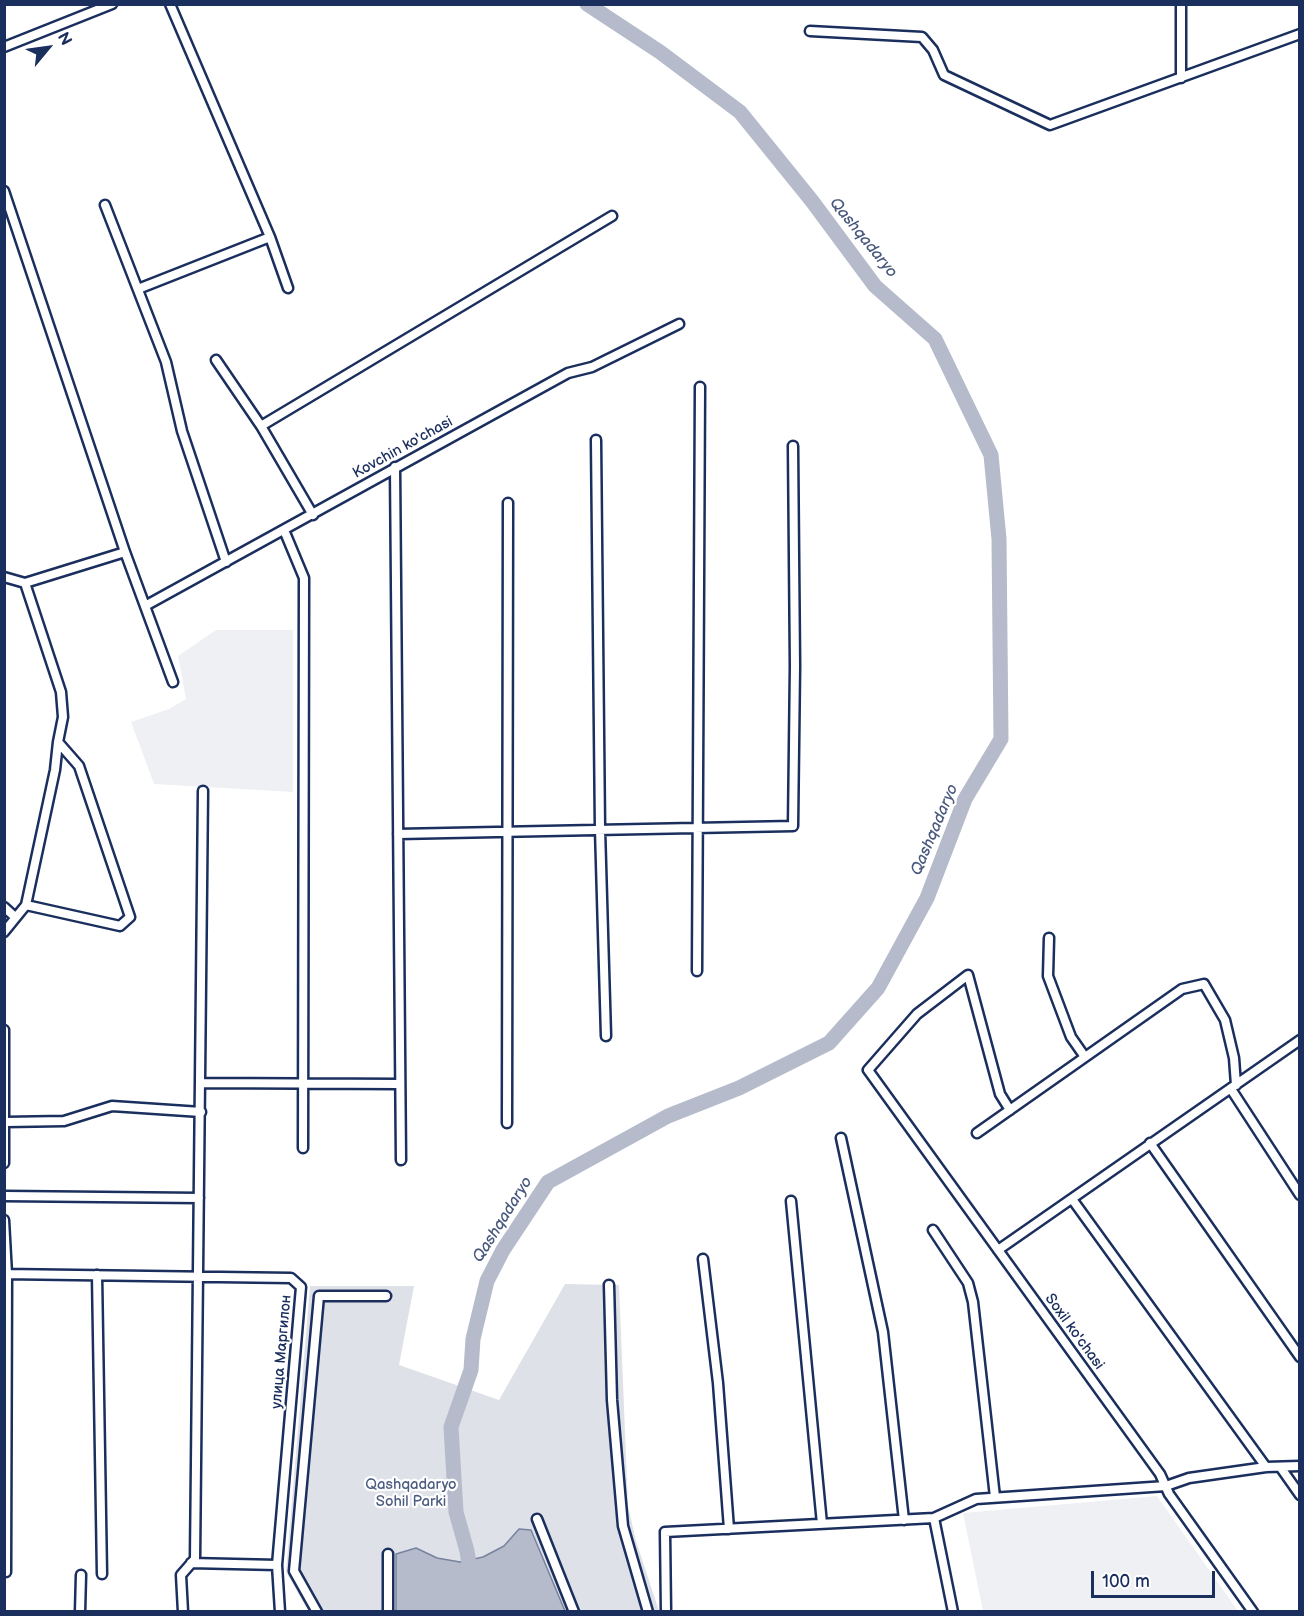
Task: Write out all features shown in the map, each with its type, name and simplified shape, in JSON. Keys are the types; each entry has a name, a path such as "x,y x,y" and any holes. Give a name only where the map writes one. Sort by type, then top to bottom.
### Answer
{"street":[{"path":"4,47 112,4"},
{"path":"170,4 270,237 288,288"},
{"path":"1181,4 1181,78"},
{"path":"810,31 922,37 933,50 944,75 1050,125 1299,34"},
{"path":"4,191 125,552 172,682"},
{"path":"105,205 166,363 182,430 226,562"},
{"path":"261,426 612,216"},
{"path":"138,289 270,237"},
{"name":"Kovchin ko'chasi","path":"145,606 568,373 592,366 680,324"},
{"path":"216,360 261,426 313,515"},
{"path":"697,971 700,387"},
{"path":"596,440 600,829 606,1036"},
{"path":"398,834 793,826 795,666 793,446"},
{"path":"395,467 401,1160"},
{"path":"507,1123 508,503"},
{"path":"284,530 304,578 301,1083 303,1148"},
{"path":"4,578 25,583 125,552"},
{"path":"4,932 26,905 55,770 63,717 61,692 25,583"},
{"path":"26,905 120,926 130,917 79,766 58,742"},
{"path":"183,1611 181,1575 195,1559 203,791"},
{"path":"4,907 15,917"},
{"path":"1048,938 1048,976 1071,1037 1085,1057"},
{"name":"Soxil ko'chasi","path":"1010,1110 1000,1094 968,975 917,1014 868,1070 1160,1474 1253,1611"},
{"path":"977,1133 1182,989 1204,984 1225,1020 1234,1058 1233,1087 1299,1195"},
{"path":"4,1030 6,1122 4,1163"},
{"path":"998,1250 1299,1040"},
{"path":"201,1083 400,1084"},
{"path":"6,1122 64,1122 112,1106 201,1112"},
{"path":"841,1138 883,1332 904,1520"},
{"path":"1150,1143 1299,1357"},
{"path":"4,1196 199,1198"},
{"path":"1072,1199 1266,1467"},
{"path":"791,1201 822,1524"},
{"path":"4,1220 6,1572"},
{"path":"933,1230 968,1283 973,1302 995,1497"},
{"path":"703,1259 718,1383 729,1528"},
{"name":"улица Маргилон","path":"6,1274 291,1278 301,1287 277,1565 280,1611"},
{"path":"97,1275 102,1574"},
{"path":"609,1285 612,1400 623,1526 648,1611"},
{"path":"317,1611 294,1571 319,1296 386,1296"},
{"path":"666,1611 666,1532 934,1518 976,1499 1166,1486 1189,1478 1266,1467 1299,1466"},
{"path":"1281,1468 1299,1495"},
{"path":"934,1518 953,1611"},
{"path":"537,1519 574,1611"},
{"path":"388,1554 388,1611"},
{"path":"191,1563 277,1565"},
{"path":"80,1611 81,1575"}],"shaded area":[{"path":"216,630 293,630 293,792 154,784 131,722 169,709 186,699 178,656"},
{"path":"1157,1496 1238,1611 983,1611 963,1513"}],"green space":[{"name":"Qashqadaryo Sohil Parki","path":"565,1284 619,1285 628,1506 636,1541 659,1611 308,1611 286,1572 310,1286 414,1286 399,1365 499,1400"}],"water":[{"path":"519,1529 531,1530 565,1611 396,1611 396,1554 416,1548 437,1558 460,1562 483,1557 504,1546"}],"waterway":[{"name":"Qashqadaryo","path":"476,1612 467,1551 456,1512 451,1427 471,1370 473,1339 487,1281 503,1250 548,1182 668,1116 739,1088 829,1043 878,988 927,898 965,799 1001,739 999,539 991,455 935,339 875,286 812,201 740,112 660,52 587,4"}]}
